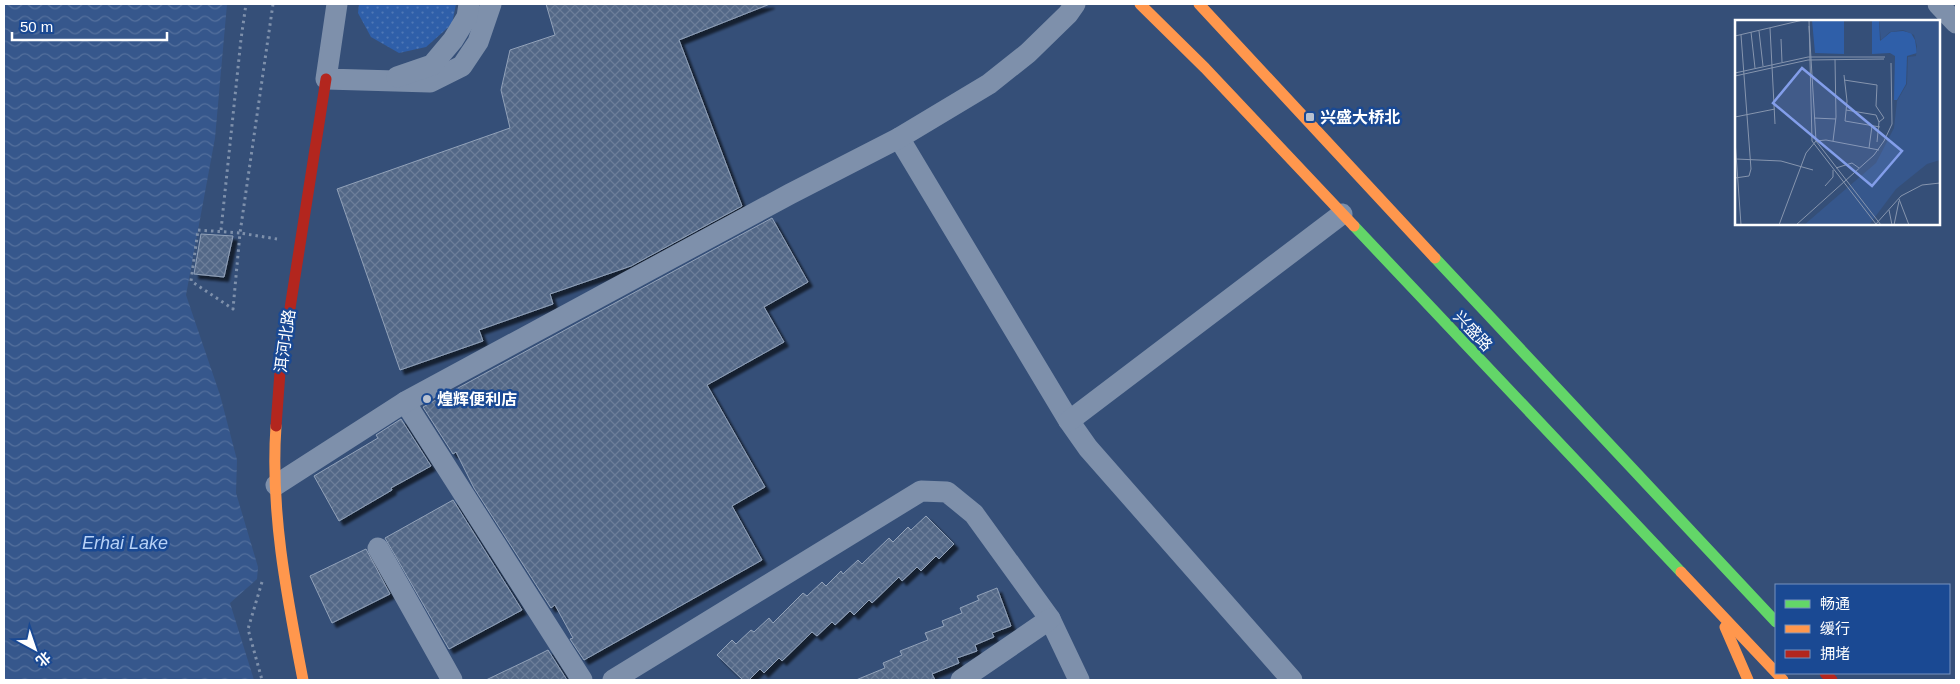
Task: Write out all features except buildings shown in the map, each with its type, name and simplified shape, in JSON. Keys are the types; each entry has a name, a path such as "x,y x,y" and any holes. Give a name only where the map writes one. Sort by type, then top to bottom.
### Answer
{"street":[{"name":"洱河北路","path":"303,680 278,526 275,443 280,372 337,4"},
{"path":"381,82 432,65 453,40 467,17 469,4"},
{"path":"326,79 430,82 462,66 478,42 491,4"},
{"path":"276,485 405,402 790,194 899,138 989,84 1028,53 1068,14 1075,4"},
{"name":"兴盛路","path":"1140,4 1211,75 1775,671"},
{"name":"兴盛路","path":"1200,4 1555,388 1775,621"},
{"path":"1938,4 1956,23"},
{"path":"899,138 1069,421 1088,448 1292,680"},
{"path":"1069,421 1342,214"},
{"path":"405,402 582,680"},
{"path":"613,680 921,491 947,492 974,514 1050,619 1080,680"},
{"path":"378,548 452,680"},
{"path":"1719,611 1748,680"},
{"path":"961,680 1050,619"}],"path":[{"path":"221,230 240,39 246,4"},
{"path":"272,4 240,233 233,309 191,281 198,230 221,230 240,233 278,239"},
{"path":"262,680 248,629 264,576"}],"shaded area":[{"path":"359,4 456,4 452,24 426,47 399,53 371,37 358,13"}],"water":[{"name":"Erhai Lake","path":"4,4 227,4 215,138 186,295 220,395 237,460 236,493 258,567 257,579 230,603 254,680 4,680"}],"traffic: fast":[{"path":"1354,226 1681,572"},
{"path":"1435,258 1775,621"}],"traffic: slow":[{"path":"1140,4 1205,68 1354,226"},
{"path":"1199,4 1435,258"},
{"path":"276,426 275,490 281,554 303,680"},
{"path":"1681,572 1775,672"},
{"path":"1725,627 1748,680"},
{"path":"1777,674 1783,680"}],"traffic: jam":[{"path":"276,426 280,372 326,79"},
{"path":"1826,674 1832,680"}],"place":[{"name":"兴盛大桥北","path":"1310,117"},
{"name":"煌辉便利店","path":"427,399"}]}
